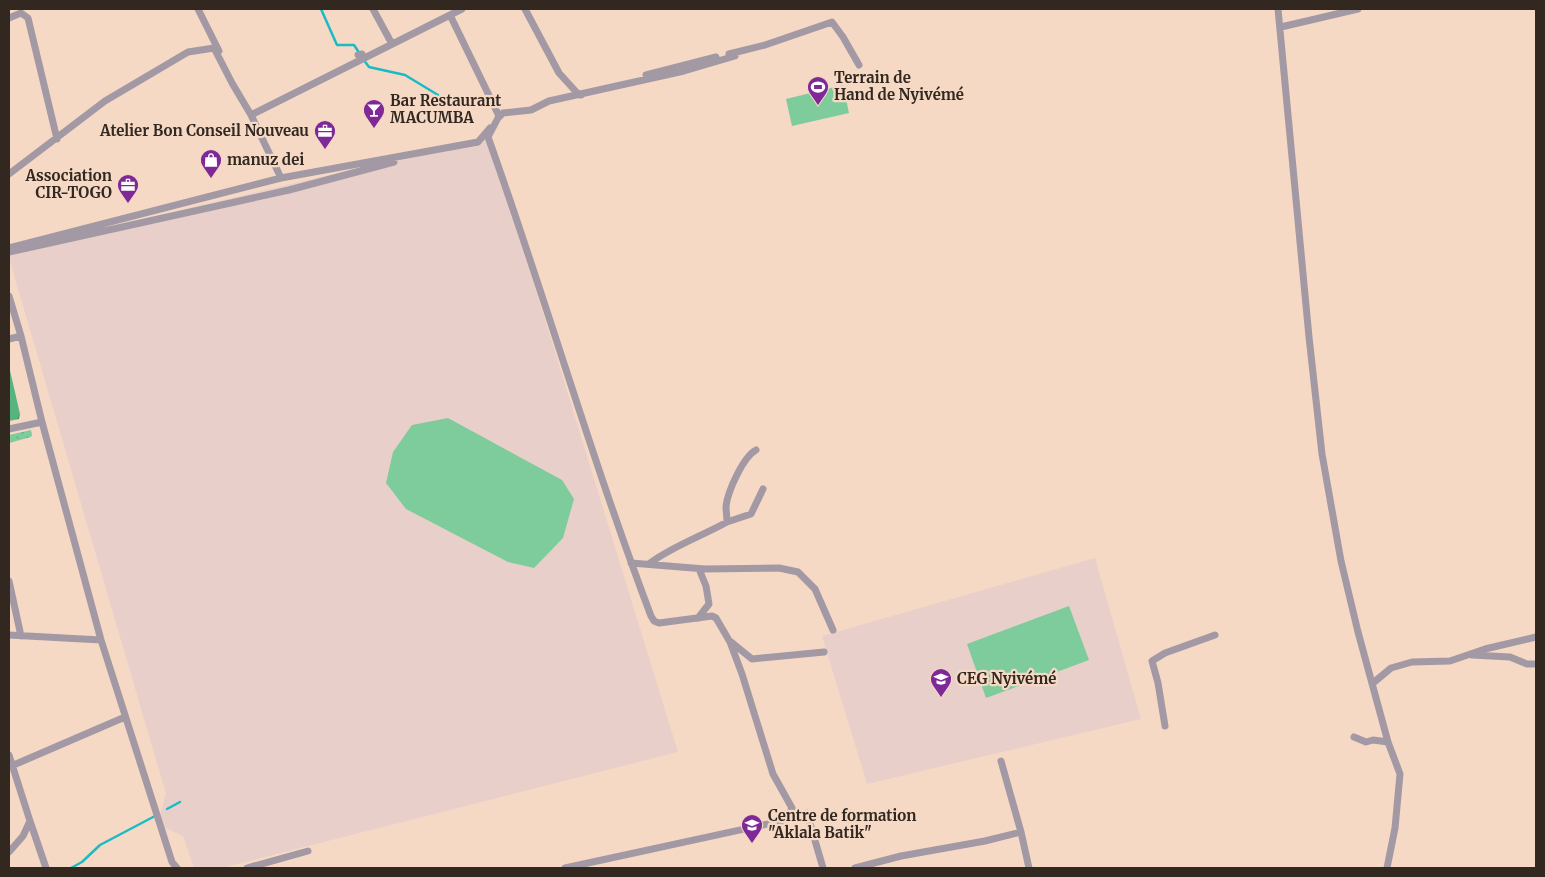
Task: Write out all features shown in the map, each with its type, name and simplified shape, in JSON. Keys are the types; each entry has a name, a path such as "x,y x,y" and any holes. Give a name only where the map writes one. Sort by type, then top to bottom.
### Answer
{"street":[{"path":"198,9 289,190"},
{"path":"373,9 392,44"},
{"path":"251,115 462,9"},
{"path":"525,9 558,72 579,95 645,75 756,48 832,22 859,65"},
{"path":"1278,9 1322,454 1340,561 1388,742 1400,774 1395,828 1387,868"},
{"path":"1281,27 1358,9"},
{"path":"9,18 22,13 28,18 57,139"},
{"path":"450,15 499,116 488,137 631,563 654,621 659,623 712,616 716,618 730,642 742,674 773,774 792,808 786,820 565,868"},
{"path":"9,174 105,101 188,52 214,48 251,115 281,178"},
{"path":"9,248 281,178 478,142 502,113 531,110 549,100 684,71 735,56"},
{"path":"9,174 124,88 176,58"},
{"path":"9,252 289,190 488,137"},
{"path":"9,296 101,640 172,862 177,868"},
{"path":"9,339 21,336"},
{"path":"9,429 42,422"},
{"path":"727,522 726,508 729,492 746,458 756,450"},
{"path":"650,564 665,552 727,522 751,514 762,488"},
{"path":"631,563 699,569 779,568 798,572 815,589 833,630"},
{"path":"698,618 709,604 706,586 699,569"},
{"path":"9,581 21,636"},
{"path":"9,635 101,640"},
{"path":"1165,726 1158,683 1152,661 1165,653 1215,635"},
{"path":"1373,683 1390,668 1412,662 1450,661 1485,649 1536,637"},
{"path":"730,642 752,659 824,652"},
{"path":"1467,655 1510,657 1527,664 1536,664"},
{"path":"10,767 125,717"},
{"path":"1354,737 1366,742 1373,740 1388,742"},
{"path":"9,755 10,767 46,868"},
{"path":"1001,761 1029,868"},
{"path":"807,813 823,868"},
{"path":"9,852 24,836 30,822"},
{"path":"855,868 901,856 985,841 1021,832"},
{"path":"248,868 308,851"}],"shaded area":[{"path":"489,137 678,752 222,868 194,868 183,836 165,828 160,814 166,794 9,258 13,250"},
{"path":"1095,558 1141,719 867,784 822,636"}],"green space":[{"name":"Terrain de Hand de Nyivémé","path":"843,85 849,113 792,126 786,99"},
{"path":"9,366 20,414 19,419 9,421"},
{"path":"448,418 562,480 574,499 563,538 534,568 508,562 406,509 386,483 393,452 412,425"},
{"path":"31,430 31,437 9,443 9,435"},
{"path":"1069,606 1089,660 986,698 967,644"}],"waterway":[{"path":"321,9 337,45 354,45 360,54"},
{"path":"363,59 369,67 405,75 438,95"},
{"path":"167,809 180,802"},
{"path":"71,868 82,862 100,845 155,816"}],"place":[{"name":"Terrain de Hand de Nyivémé","path":"818,106"},
{"name":"Bar Restaurant MACUMBA","path":"374,129"},
{"name":"Atelier Bon Conseil Nouveau","path":"325,150"},
{"name":"manuz dei","path":"211,179"},
{"name":"Association CIR-TOGO","path":"128,204"},
{"name":"CEG Nyivémé","path":"941,698"},
{"name":"Centre de formation \"Aklala Batik\"","path":"752,844"}]}
